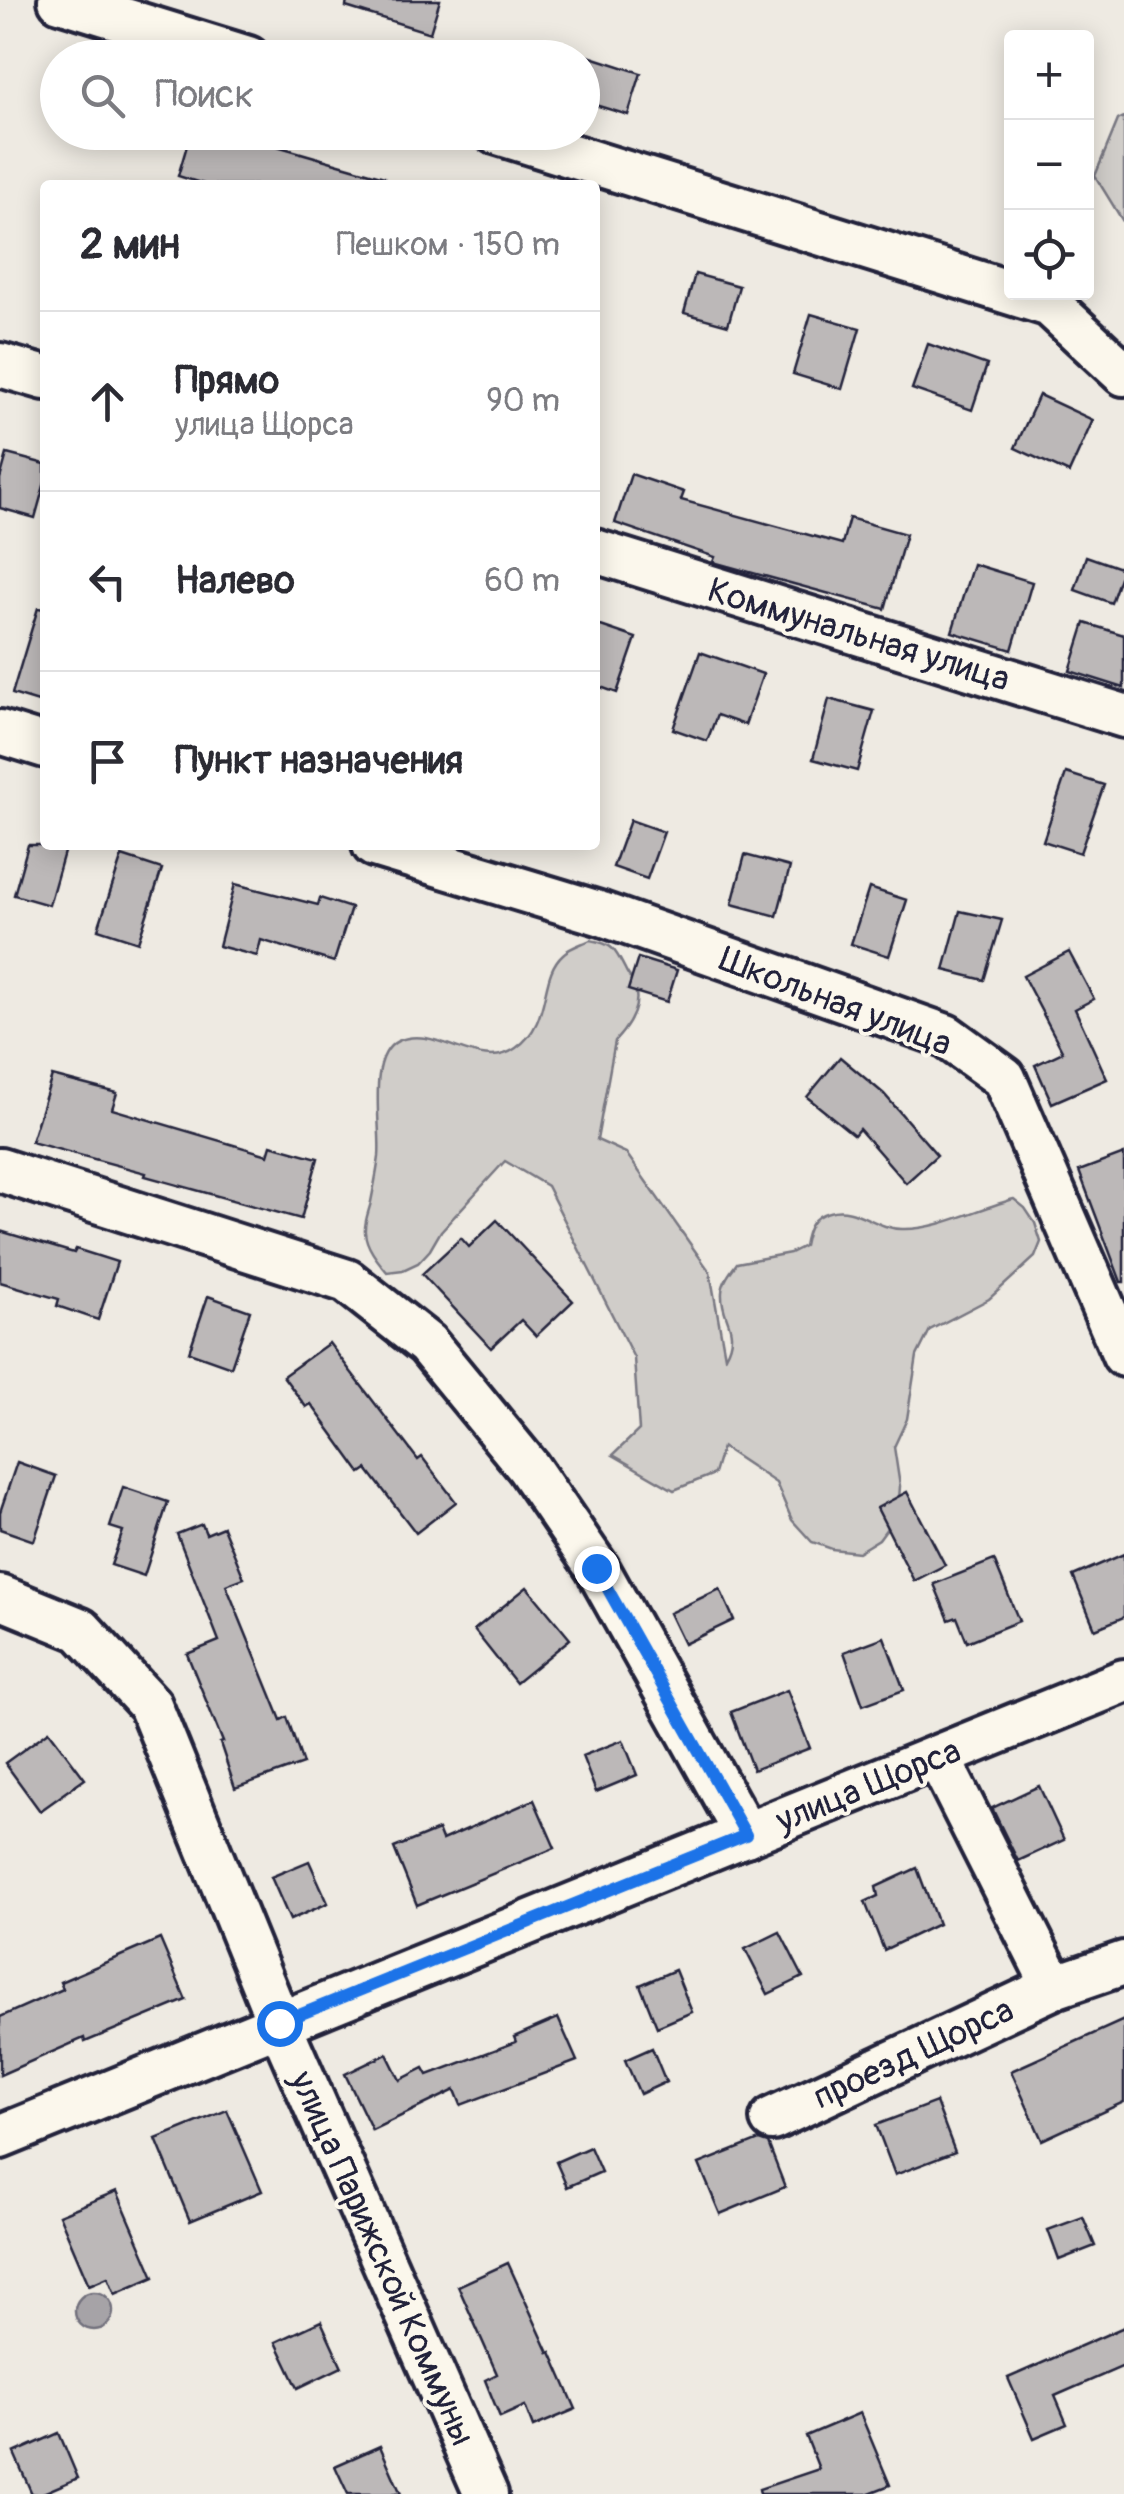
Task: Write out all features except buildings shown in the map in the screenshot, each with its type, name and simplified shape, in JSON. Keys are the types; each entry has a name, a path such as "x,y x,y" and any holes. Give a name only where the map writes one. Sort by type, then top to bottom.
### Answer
{"street":[{"path":"60,0 190,40"},
{"path":"553,150 1050,304 1124,374"},
{"path":"0,365 40,377"},
{"name":"Коммунальная улица","path":"600,552 1124,716"},
{"path":"0,732 40,744"},
{"name":"Школьная улица","path":"391,850 602,914 946,1036 1004,1078 1124,1355"},
{"path":"0,1170 347,1281 427,1344 528,1466 596,1568 746,1835"},
{"name":"улица Парижской Коммуны","path":"0,1597 81,1630 150,1706 279,2023 486,2494"},
{"name":"улица Щорса","path":"0,2136 1124,1681"},
{"name":"проезд Щорса","path":"938,1757 1054,1988"},
{"name":"проезд Щорса","path":"772,2119 1054,1988 1124,1963"}],"shaded area":[{"path":"1124,117 1124,223 1095,176 1118,120"},
{"path":"590,940 604,943 616,952 636,991 629,1022 615,1041 597,1140 626,1153 710,1272 725,1356 731,1330 722,1292 730,1273 737,1263 790,1253 804,1246 811,1224 823,1214 848,1211 892,1228 916,1228 1014,1199 1035,1223 1041,1242 1035,1257 989,1299 930,1330 917,1356 907,1419 894,1447 900,1486 898,1513 879,1539 858,1552 812,1542 792,1520 776,1483 722,1447 714,1474 674,1490 613,1455 639,1430 634,1358 547,1186 505,1161 441,1231 418,1263 387,1272 368,1243 365,1224 379,1157 379,1077 388,1049 413,1037 487,1056 502,1055 516,1048 528,1037 541,1013 555,963 566,952"},
{"path":"94,2292 108,2297 113,2311 108,2325 94,2330 80,2325 75,2311 80,2297"}],"route":[{"path":"279,2023 746,1835 596,1568"}]}
